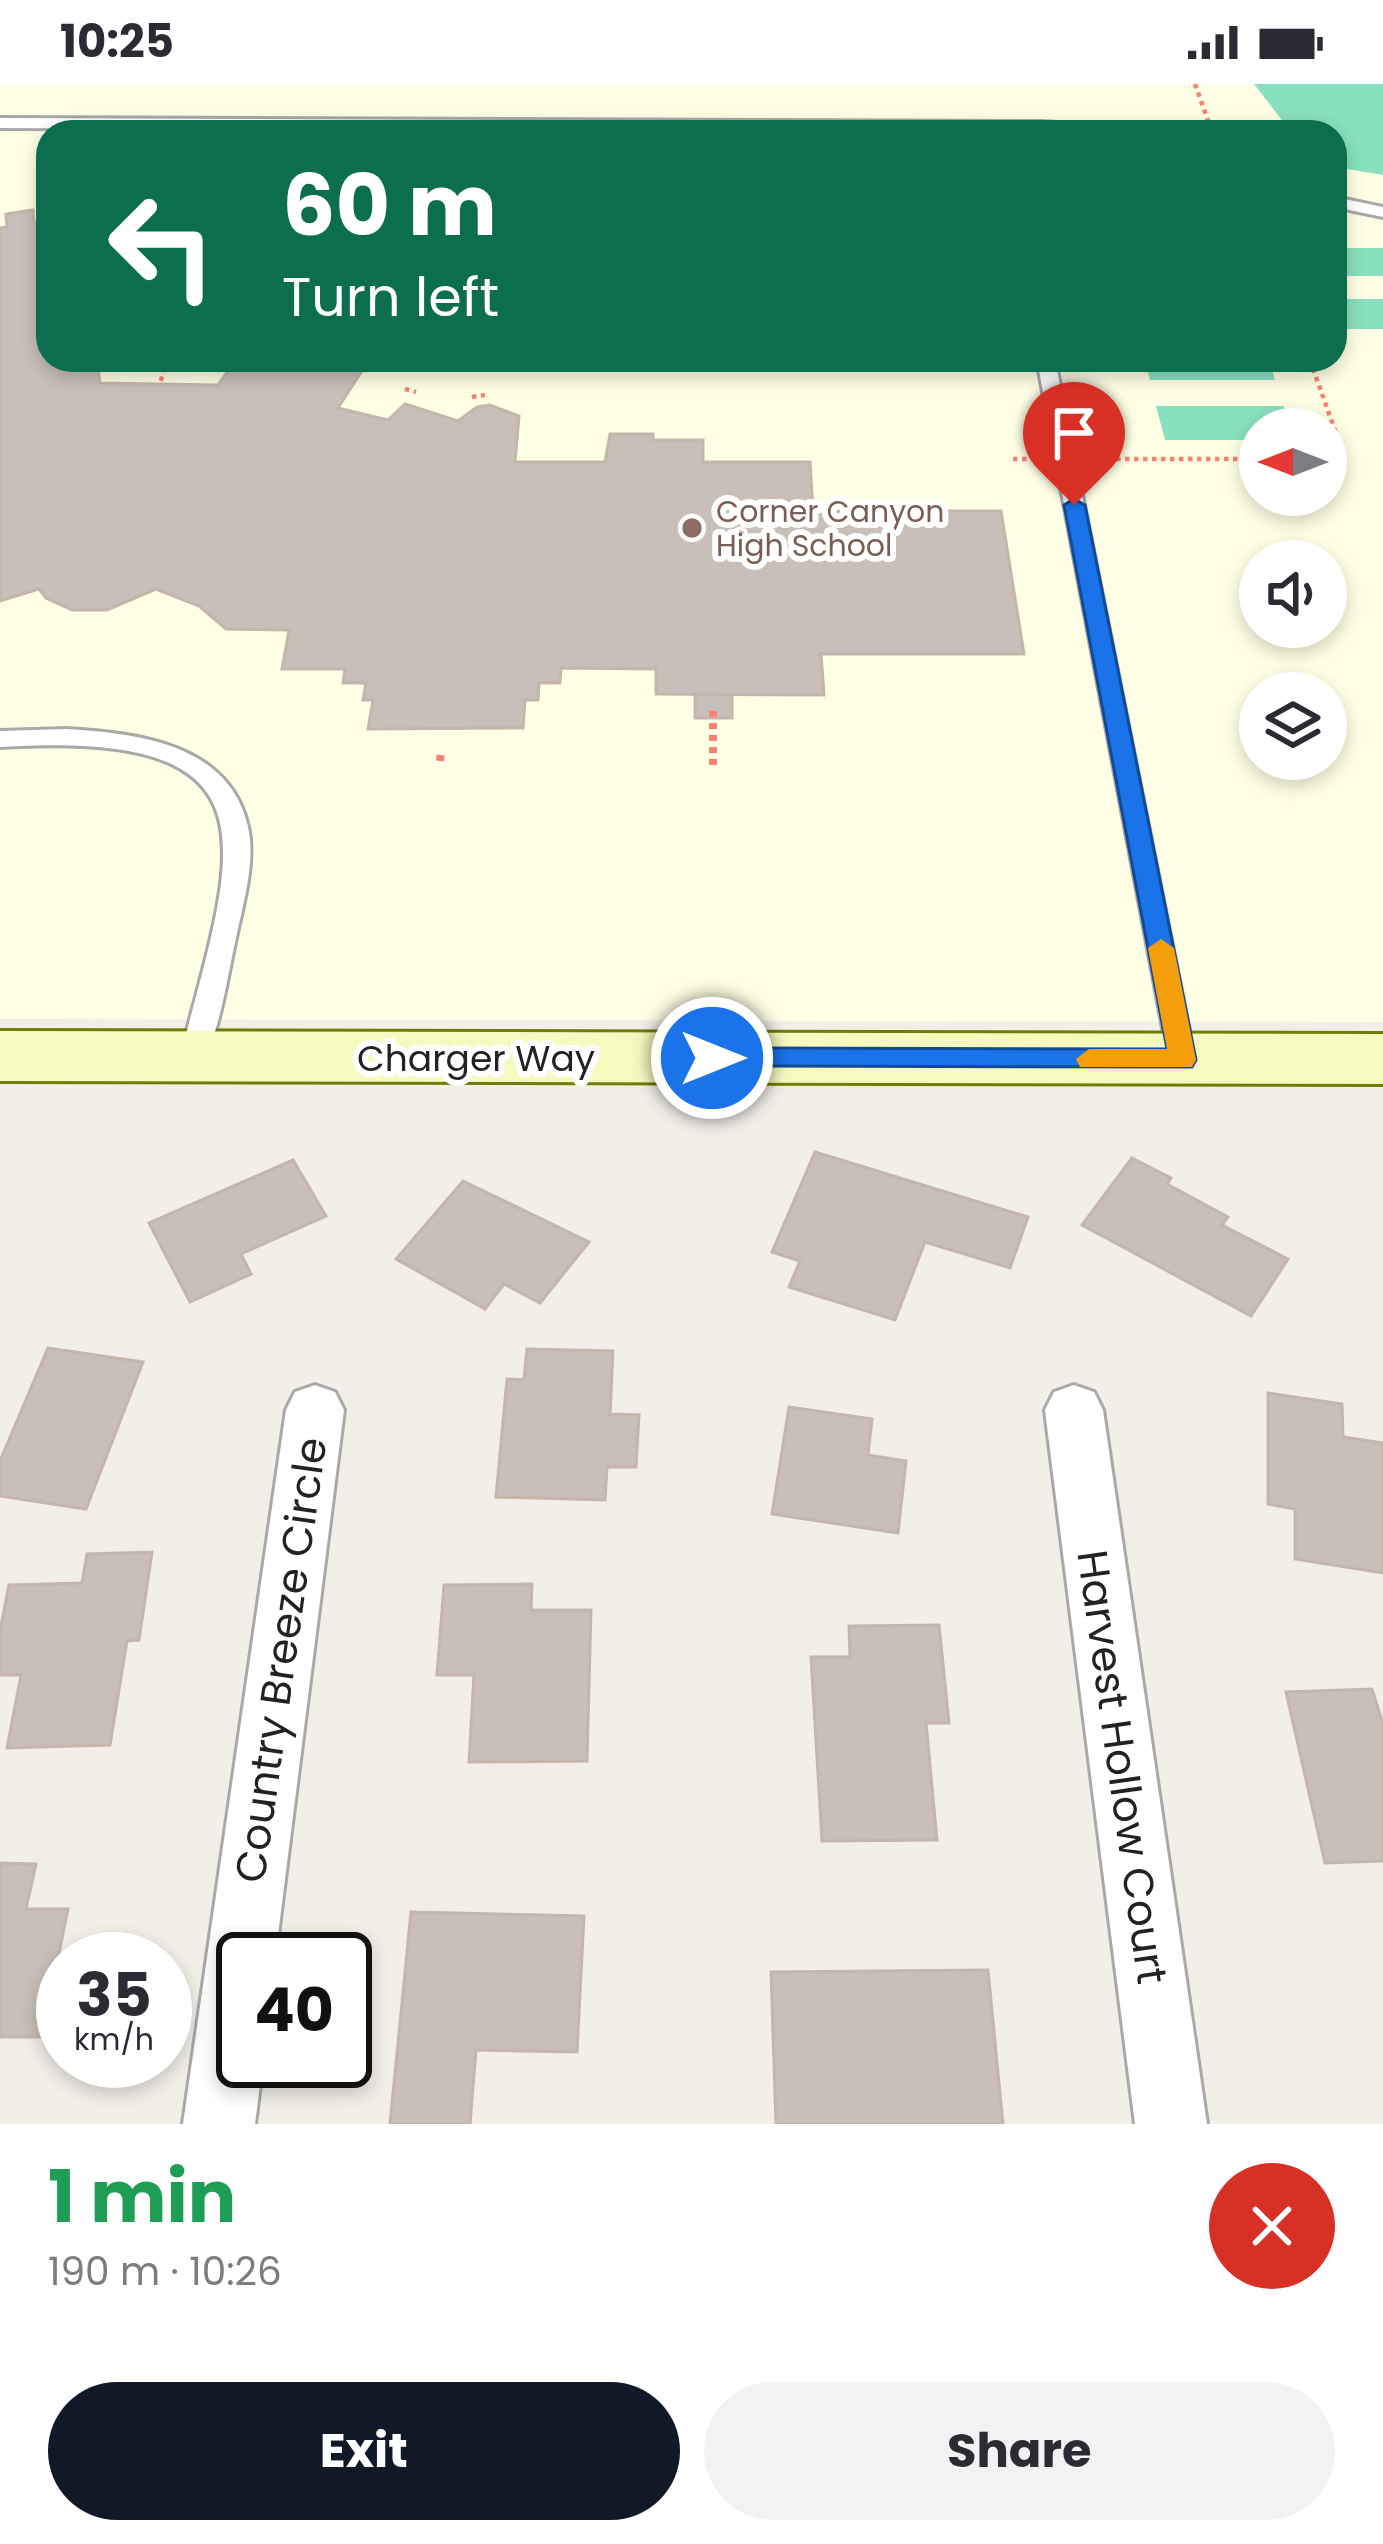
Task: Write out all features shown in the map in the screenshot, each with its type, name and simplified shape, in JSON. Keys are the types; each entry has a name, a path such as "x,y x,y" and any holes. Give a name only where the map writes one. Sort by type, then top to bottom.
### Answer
{"street":[{"name":"Charger Way","path":"0,1057 1383,1059"},
{"name":"Country Breeze Circle","path":"219,2124 315,1410"},
{"name":"Harvest Hollow Court","path":"1074,1410 1171,2124"}],"lane":[{"path":"0,123 36,123"},
{"path":"1347,204 1383,212"},
{"path":"1048,372 1183,1060"},
{"path":"0,739 104,739 140,744 187,762 221,791 237,824 238,843 194,1057"}],"path":[{"path":"1196,84 1208,120"},
{"path":"1314,372 1327,408"},
{"path":"404,389 416,392"},
{"path":"472,397 484,395"},
{"path":"1013,459 1239,459"},
{"path":"713,711 713,770"}],"shaded area":[{"name":"Corner Canyon High School","path":"0,84 1383,84 1383,1022 0,1019"}],"green space":[{"path":"1254,84 1383,84 1383,175 1347,169 1347,120 1282,120"},
{"path":"1347,248 1383,248 1383,276 1347,276"},
{"path":"1347,299 1383,299 1383,329 1347,329"},
{"path":"1148,372 1273,372 1275,380 1150,380"},
{"path":"1156,406 1285,408 1239,408 1239,440 1165,440"}],"building":[{"path":"33,210 36,223 36,372 99,372 100,383 218,385 227,372 361,372 338,408 388,420 405,404 458,421 477,407 490,405 519,416 515,462 605,462 610,434 653,434 653,440 703,440 703,462 810,462 813,511 1001,511 1024,654 821,654 824,695 656,694 656,669 561,668 560,683 539,683 538,700 525,700 523,728 368,729 373,700 363,700 366,683 343,683 345,669 282,669 289,630 226,629 199,606 156,589 107,610 72,610 46,598 39,589 0,601 0,228 7,227 6,214"},
{"path":"695,694 732,695 732,718 695,718"},
{"path":"815,1152 1028,1217 1010,1268 925,1242 895,1320 789,1287 800,1261 772,1252"},
{"path":"1132,1158 1171,1178 1167,1184 1228,1217 1222,1225 1288,1259 1251,1316 1082,1225"},
{"path":"293,1160 326,1216 241,1254 251,1274 190,1302 149,1223"},
{"path":"463,1181 589,1242 540,1303 504,1284 485,1309 396,1259"},
{"path":"48,1348 143,1362 86,1509 0,1496 0,1461"},
{"path":"527,1349 613,1351 610,1414 639,1415 636,1467 607,1467 605,1500 496,1497 507,1379 524,1380"},
{"path":"1268,1393 1342,1404 1343,1437 1383,1443 1383,1573 1295,1559 1295,1509 1268,1504"},
{"path":"789,1407 872,1419 868,1455 906,1461 898,1533 772,1514"},
{"path":"152,1552 139,1640 127,1641 110,1745 7,1748 21,1675 0,1675 0,1631 9,1585 82,1583 87,1554"},
{"path":"532,1584 531,1610 591,1610 587,1761 469,1762 474,1675 437,1675 444,1585"},
{"path":"939,1625 949,1723 926,1723 937,1840 822,1841 811,1657 850,1657 849,1626"},
{"path":"1372,1689 1383,1724 1383,1861 1325,1863 1286,1692"},
{"path":"0,1863 36,1864 26,1909 68,1909 63,1932 36,1932 36,2037 0,2037"},
{"path":"411,1912 584,1916 577,2052 476,2050 470,2124 390,2124"},
{"path":"988,1970 1003,2124 776,2124 771,1972"}],"slow traffic":[{"path":"1089,1059 1183,1060 1161,948"}],"place":[{"name":"Corner Canyon High School","path":"692,528"}],"route":[{"path":"712,1058 1183,1060 1074,505"}]}
